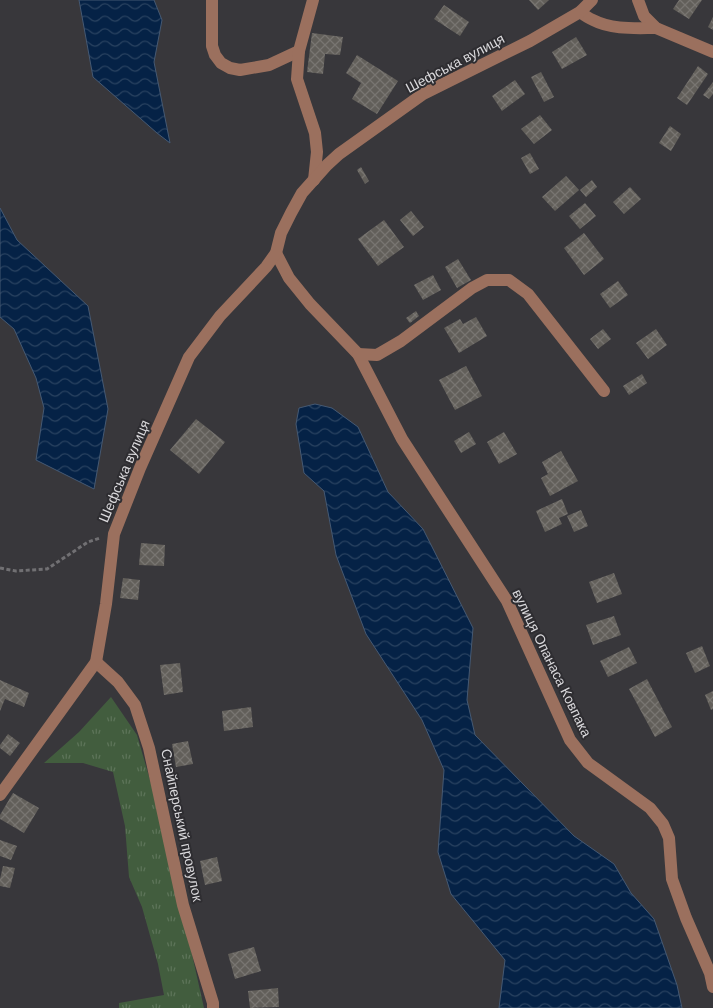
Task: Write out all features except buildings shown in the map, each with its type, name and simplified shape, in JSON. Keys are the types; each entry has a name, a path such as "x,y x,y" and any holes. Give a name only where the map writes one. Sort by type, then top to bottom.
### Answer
{"street":[{"path":"212,0 212,46 215,55 221,63 230,68 240,70 269,65 299,51"},
{"path":"313,0 299,51 297,79 315,133 317,152 314,180"},
{"name":"Шефська вулиця","path":"0,795 96,662 106,604 114,534 140,468 189,357 220,316 254,281 276,253 282,233 302,193 339,154 422,94 530,41 580,12 592,0"},
{"path":"638,0 644,16 656,28 713,52"},
{"path":"580,12 593,21 605,25 628,28 656,28"},
{"name":"вулиця Опанаса Ковпака","path":"276,253 289,278 310,304 358,354 402,439 507,601 570,740 588,763 650,808 662,824 669,838 672,879 686,918 710,973 713,987"},
{"path":"358,354 377,356 401,341 472,288 487,280 509,280 528,294 604,391"},
{"name":"Снайперський провулок","path":"96,662 118,682 135,705 149,748 183,905 214,1008"}],"path":[{"path":"0,568 16,571 47,569 88,542 114,534"}],"green space":[{"path":"111,697 137,735 163,825 204,1008 119,1008 119,1003 164,995 158,964 142,907 129,877 125,826 113,772 83,763 44,763 79,732"}],"water":[{"path":"79,0 154,0 162,20 154,62 170,143 93,77"},
{"path":"0,208 17,240 88,306 108,409 94,489 36,460 44,408 36,378 14,329 0,317"},
{"path":"315,404 332,408 358,427 388,492 423,529 473,628 467,700 475,735 574,836 614,864 631,893 654,919 677,985 682,1008 499,1008 505,960 451,894 438,852 444,770 422,720 366,634 336,555 324,491 304,473 296,424 299,408"}]}
